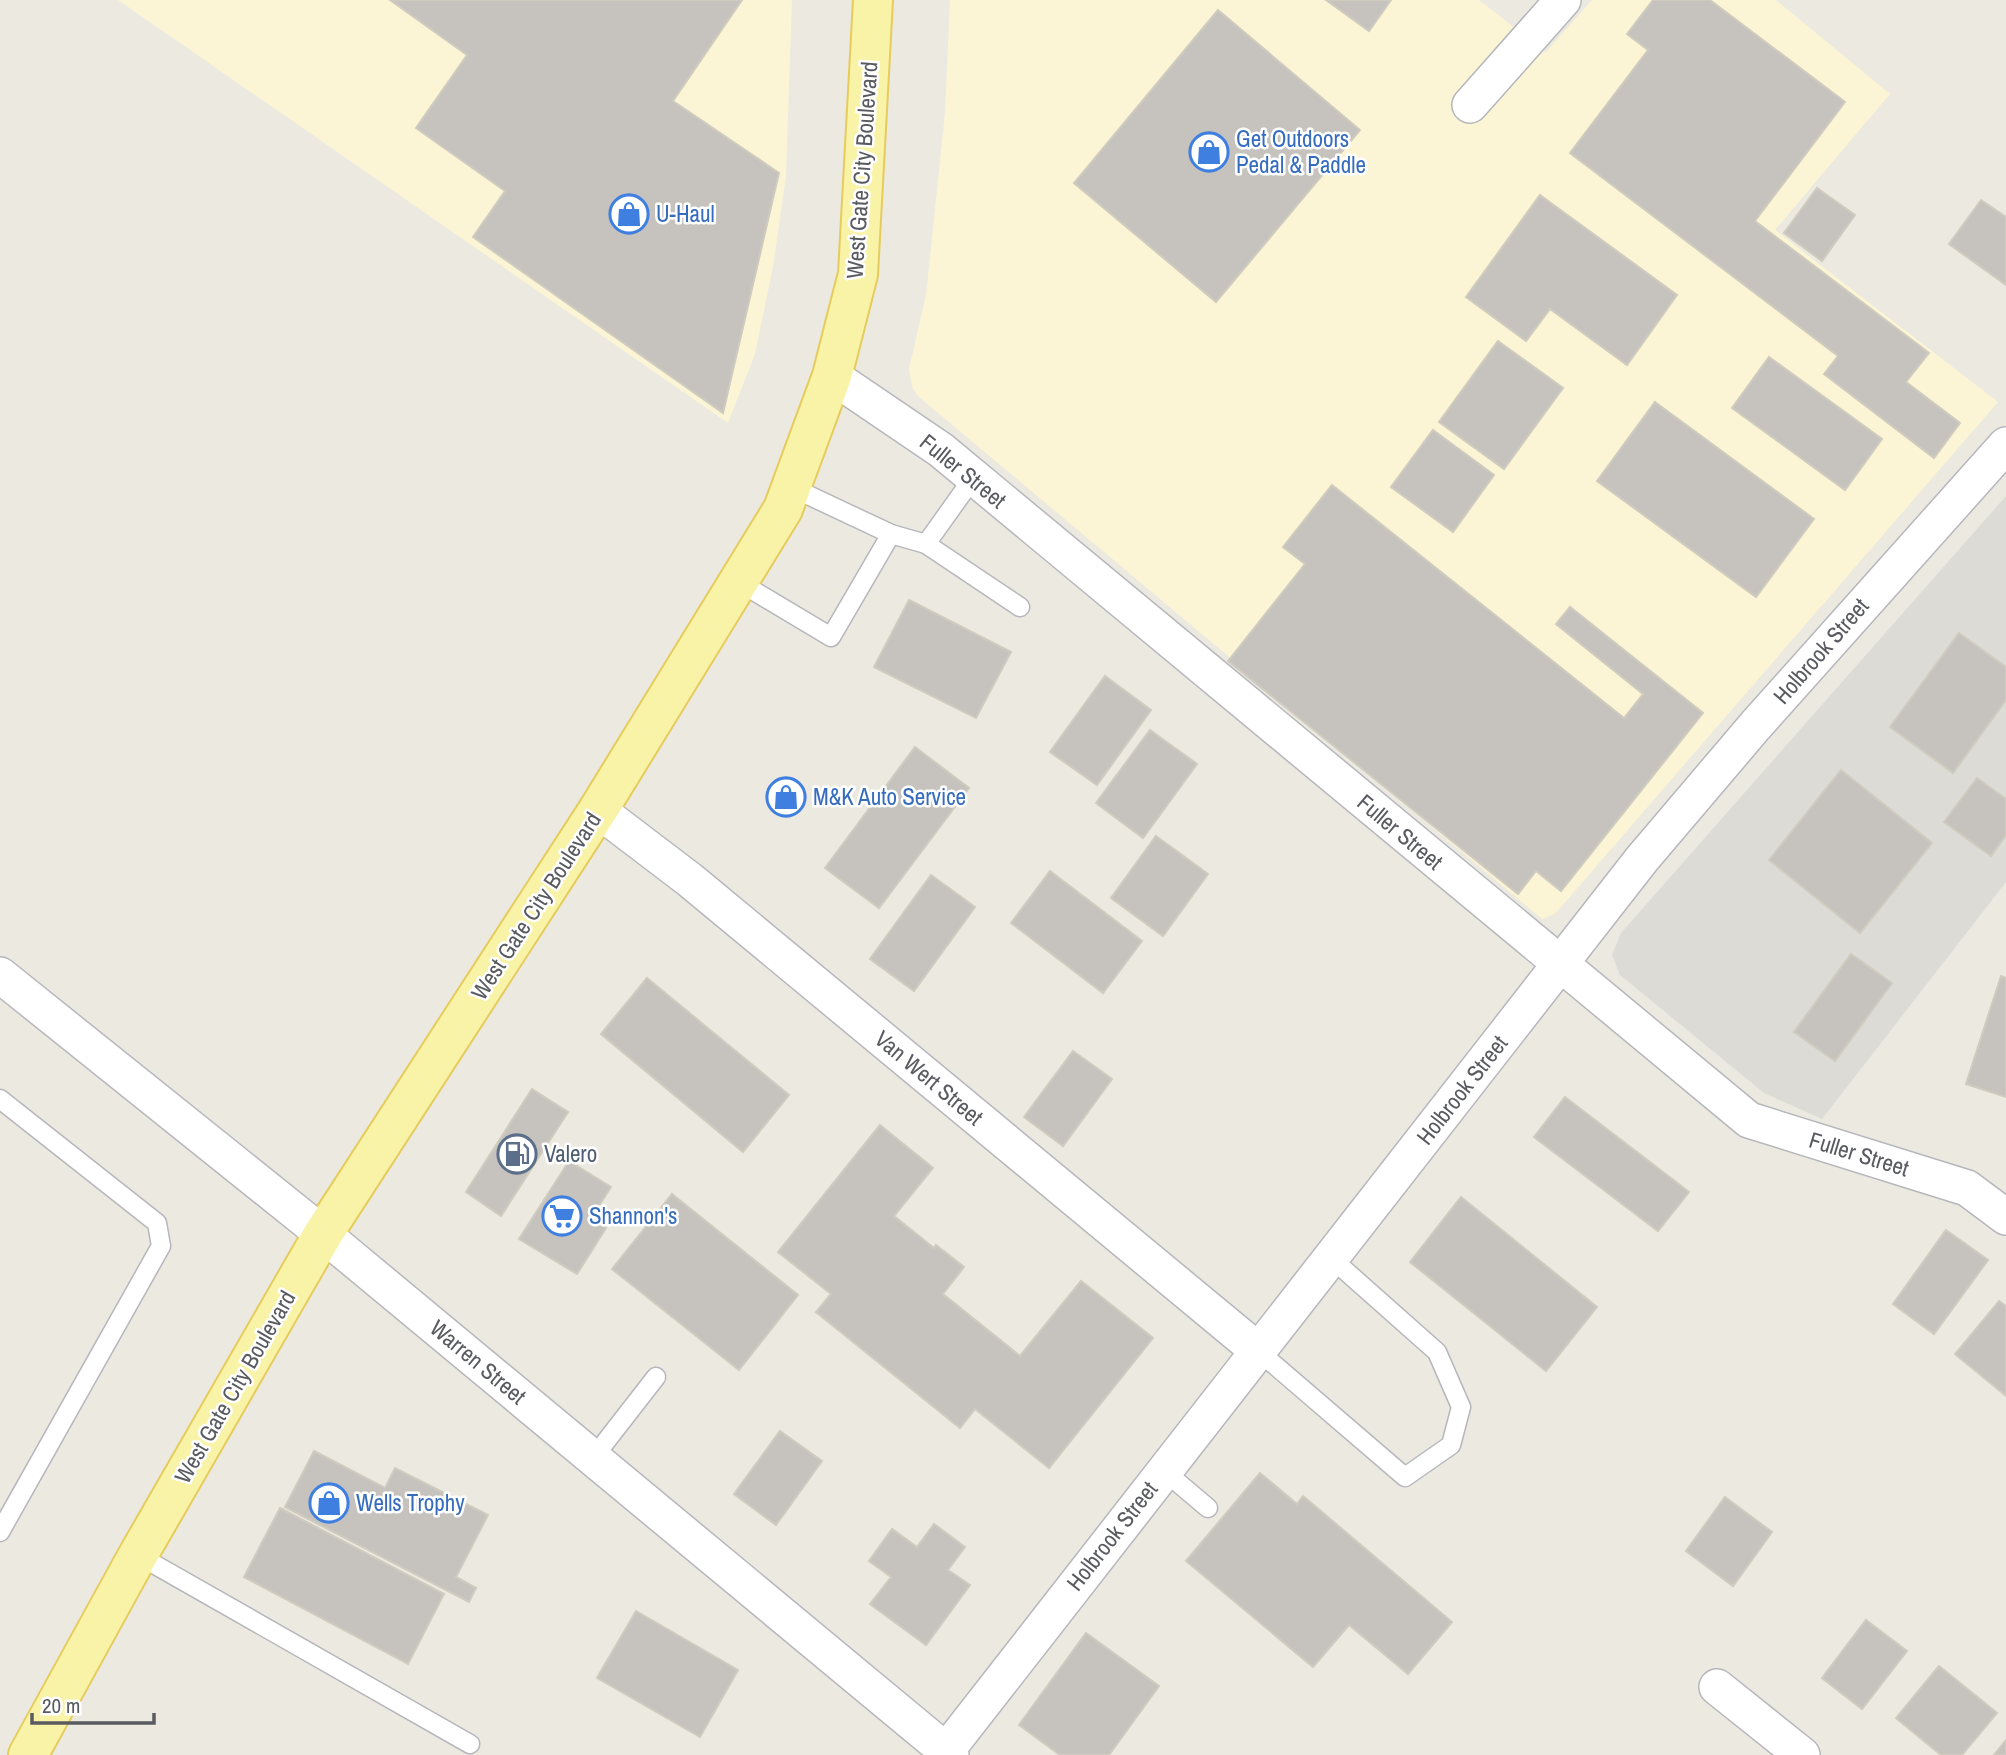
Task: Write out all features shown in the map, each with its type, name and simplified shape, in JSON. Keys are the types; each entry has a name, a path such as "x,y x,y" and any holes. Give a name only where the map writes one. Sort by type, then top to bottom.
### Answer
{"main road":[{"name":"West Gate City Boulevard","path":"28,1755 138,1555 323,1234 598,810 783,509 832,376 858,274 873,0"}],"street":[{"path":"1470,105 1563,0"},
{"name":"Fuller Street","path":"832,376 941,450 1749,1120 1967,1188 2006,1217"},
{"name":"Holbrook Street","path":"946,1753 1256,1349 1331,1258 1642,859 1755,726 2006,444"},
{"name":"Van Wert Street","path":"598,810 690,880 1256,1349"},
{"name":"Warren Street","path":"0,976 323,1234 946,1753"},
{"path":"1717,1686 1802,1755"}],"lane":[{"path":"926,544 973,478"},
{"path":"791,487 891,534 926,544 1020,607"},
{"path":"739,582 831,637 891,534"},
{"path":"0,1099 157,1223 161,1246 0,1532"},
{"path":"1256,1349 1405,1477 1451,1445 1461,1407 1437,1352 1331,1258"},
{"path":"593,1458 656,1377"},
{"path":"1163,1470 1208,1508"},
{"path":"138,1555 470,1744"}],"shaded area":[{"name":"U-Haul","path":"118,0 792,0 786,176 773,267 755,354 728,423"},
{"path":"950,0 1479,0 1546,52 1592,0 1776,0 1890,94 1775,230 1998,402 1555,914 1542,919 919,397 912,387 909,369 926,295 945,113"},
{"path":"2006,496 2006,882 1822,1119 1764,1093 1620,975 1612,955 1621,933"}],"building":[{"name":"U-Haul","path":"390,0 742,0 673,101 779,173 723,413 473,237 505,191 416,128 467,55"},
{"path":"1326,0 1391,0 1369,31"},
{"path":"1653,0 1710,0 1845,102 1755,221 1929,353 1906,382 1960,423 1934,458 1824,374 1838,356 1570,153 1648,50 1627,34"},
{"path":"1218,10 1360,130 1216,302 1074,183"},
{"path":"1817,188 1855,215 1822,261 1784,233"},
{"path":"1540,195 1677,295 1627,365 1550,309 1526,341 1466,297"},
{"path":"1981,200 2006,217 2006,285 1949,244"},
{"path":"1498,341 1563,388 1504,469 1439,422"},
{"path":"1769,357 1882,439 1845,490 1732,408"},
{"path":"1655,402 1814,519 1756,597 1597,481"},
{"path":"1433,430 1494,475 1453,532 1391,487"},
{"path":"1332,485 1624,718 1643,694 1556,624 1570,607 1703,713 1561,891 1536,871 1518,894 1228,661 1305,564 1283,547"},
{"path":"909,600 1011,652 976,718 874,667"},
{"path":"1959,633 2006,667 2006,700 1953,773 1890,727"},
{"path":"1105,676 1151,710 1097,785 1050,752"},
{"path":"1150,730 1197,764 1143,838 1096,803"},
{"path":"915,747 969,788 879,908 825,868"},
{"path":"1841,770 1932,843 1860,933 1769,860"},
{"path":"1977,778 2006,799 2006,835 1991,856 1944,822"},
{"path":"1156,836 1208,874 1163,936 1111,898"},
{"path":"1050,871 1142,941 1103,993 1011,923"},
{"path":"931,875 975,907 914,991 870,959"},
{"path":"1851,954 1892,983 1835,1061 1794,1032"},
{"path":"2001,976 2006,978 2006,1097 1966,1084"},
{"path":"647,978 789,1095 743,1152 601,1034"},
{"path":"1073,1051 1112,1079 1063,1146 1024,1117"},
{"path":"532,1089 568,1112 501,1216 466,1192"},
{"path":"1565,1097 1689,1192 1658,1231 1534,1137"},
{"path":"880,1125 933,1168 894,1216 934,1248 936,1245 964,1267 943,1294 1020,1356 1081,1281 1153,1338 1049,1468 975,1409 960,1428 816,1312 831,1294 778,1252"},
{"path":"569,1161 611,1187 591,1218 606,1228 577,1274 519,1239"},
{"path":"672,1194 798,1295 739,1370 612,1269"},
{"path":"1461,1197 1597,1307 1546,1371 1410,1262"},
{"path":"1946,1230 1988,1260 1934,1334 1893,1304"},
{"path":"1999,1301 2006,1306 2006,1396 1955,1354"},
{"path":"780,1431 822,1461 776,1525 734,1494"},
{"path":"314,1451 385,1488 395,1468 488,1515 456,1577 476,1588 469,1602 285,1507"},
{"path":"1260,1473 1297,1504 1303,1496 1452,1622 1408,1674 1349,1625 1313,1667 1186,1561"},
{"path":"1725,1497 1772,1532 1733,1586 1686,1551"},
{"path":"280,1508 444,1594 408,1664 244,1577"},
{"path":"934,1524 965,1547 948,1570 970,1585 926,1645 870,1604 891,1577 869,1561 892,1529 917,1547"},
{"path":"636,1611 738,1670 700,1737 597,1678"},
{"path":"1866,1620 1907,1651 1862,1709 1822,1678"},
{"path":"1086,1633 1159,1686 1109,1755 1060,1755 1019,1725"},
{"path":"1939,1666 1997,1713 1962,1755 1941,1755 1896,1718"},
{"path":"2006,1740 2006,1755 1994,1755"}],"place":[{"name":"Get Outdoors Pedal & Paddle","path":"1209,152"},
{"name":"U-Haul","path":"629,214"},
{"name":"M&K Auto Service","path":"786,797"},
{"name":"Valero","path":"517,1154"},
{"name":"Shannon's","path":"562,1216"},
{"name":"Wells Trophy","path":"329,1503"}]}
